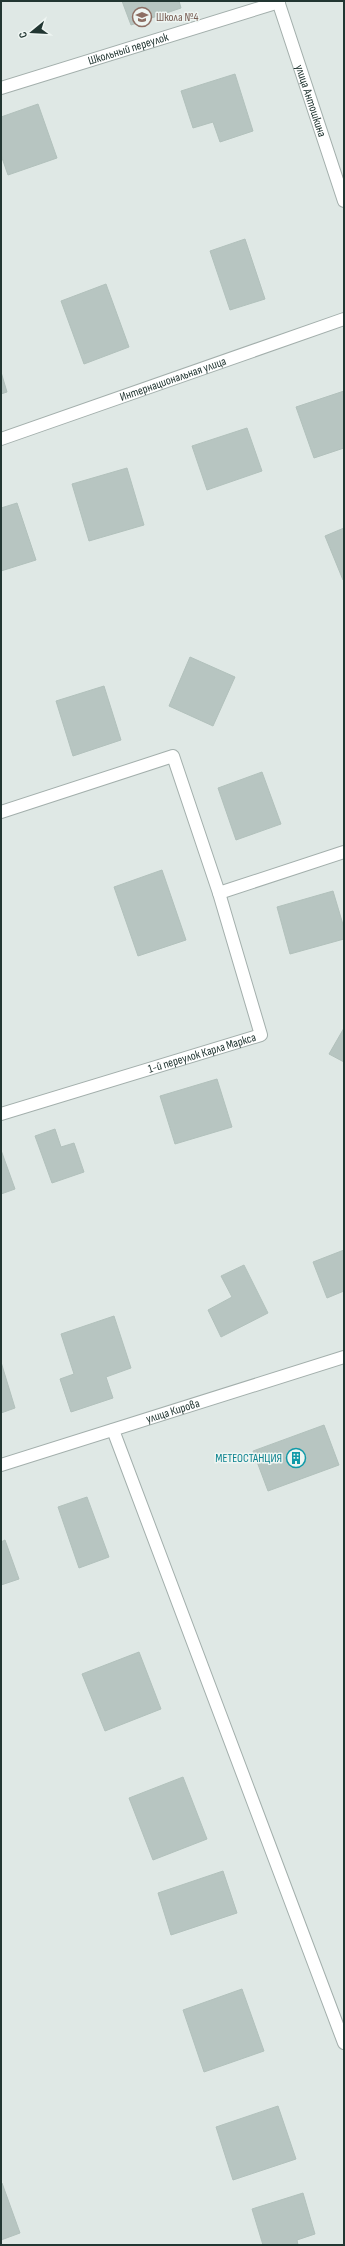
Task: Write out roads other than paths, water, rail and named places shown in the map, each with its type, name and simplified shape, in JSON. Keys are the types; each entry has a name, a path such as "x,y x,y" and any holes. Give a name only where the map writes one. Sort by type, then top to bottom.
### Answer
{"street":[{"name":"Школьный переулок","path":"1,88 279,2"},
{"name":"улица Антошкина","path":"279,2 344,201"},
{"name":"Интернациональная улица","path":"1,439 344,319"},
{"name":"1-й переулок Карла Маркса","path":"1,812 173,756 219,893 261,1035 1,1114"},
{"path":"219,893 344,852"},
{"name":"улица Кирова","path":"1,1465 344,1357"},
{"path":"113,1430 344,2043"}],"place":[{"name":"Школа №4","path":"142,17"},
{"name":"МЕТЕОСТАНЦИЯ","path":"296,1458"}]}
